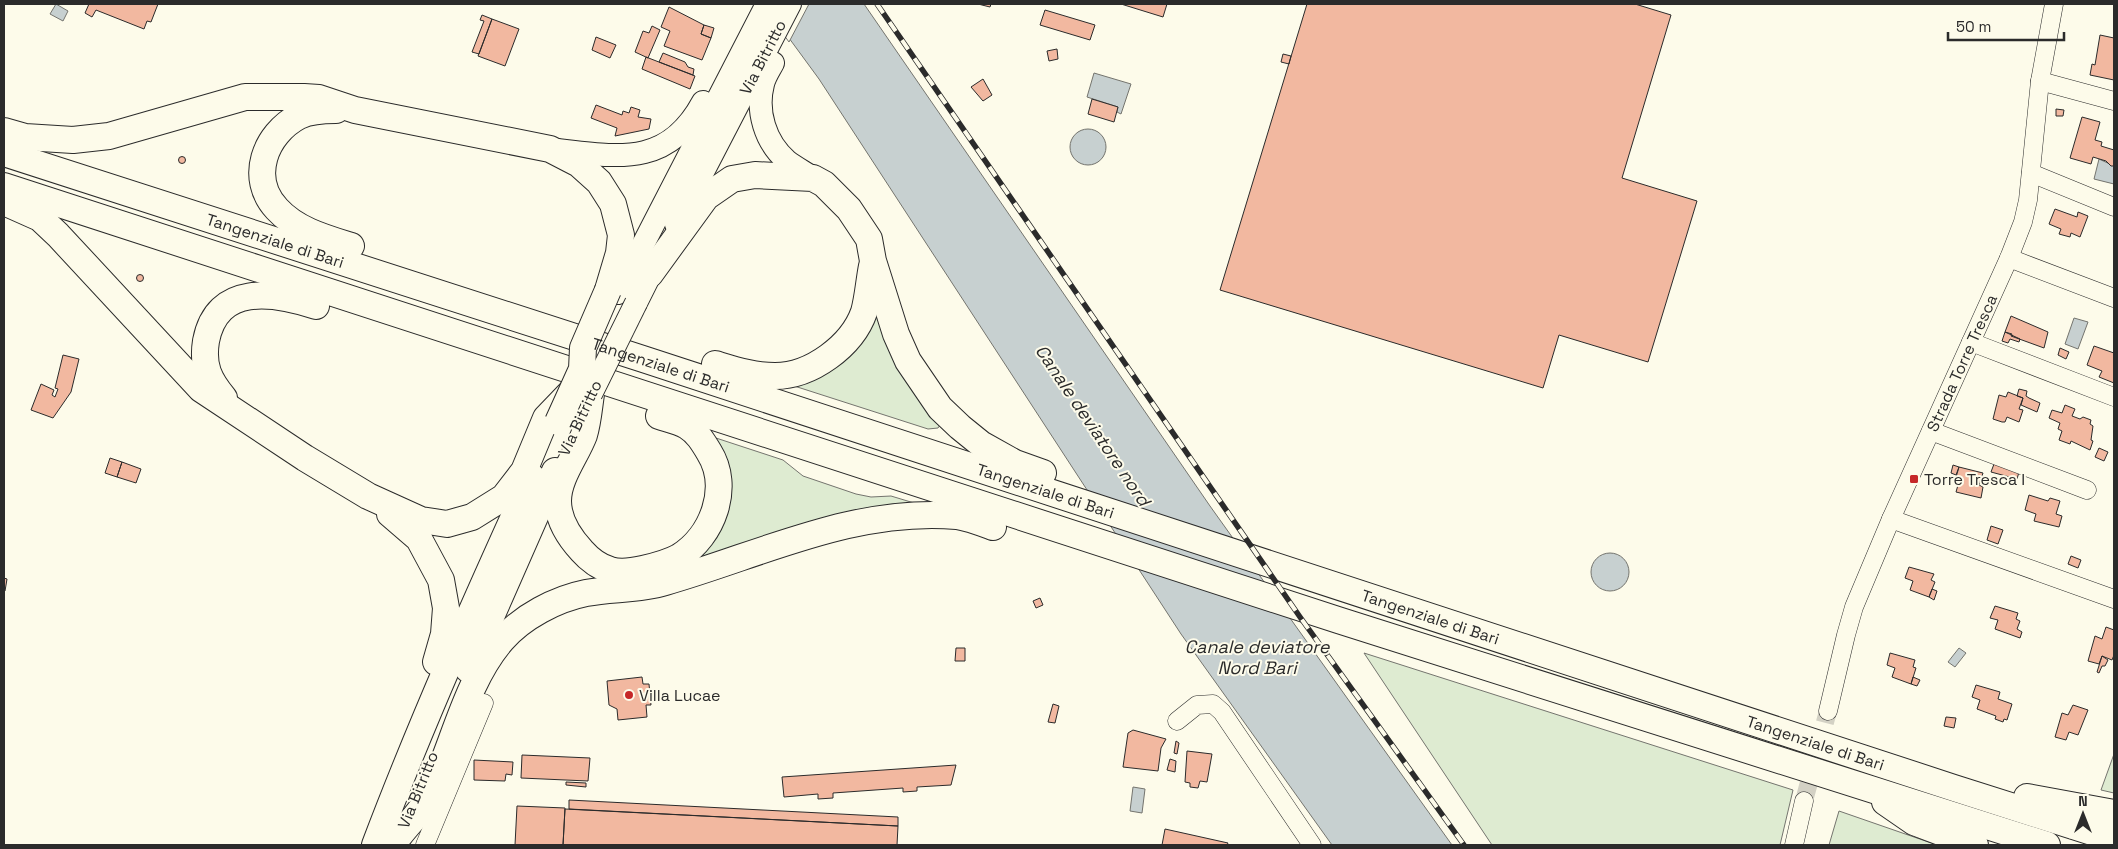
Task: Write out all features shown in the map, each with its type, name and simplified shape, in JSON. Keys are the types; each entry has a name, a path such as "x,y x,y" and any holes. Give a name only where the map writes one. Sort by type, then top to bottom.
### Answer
{"highway":[{"path":"4,131 25,137 74,140 109,136 244,97 269,96 320,98 355,110 550,149 579,164 599,182 613,204 621,235 619,253 621,295 584,348 588,384 585,433 562,482 558,502 562,521 571,540 588,558 610,571 635,571 661,565 680,556 697,542 710,524 718,495 719,479 715,461 702,439 687,426 630,406 588,384"},
{"path":"355,110 324,110 301,115 281,128 268,146 262,166 264,186 276,208 294,224 317,235 528,304 564,334"},
{"name":"Tangenziale di Bari","path":"4,153 644,359 1078,493 1162,511 1216,546 2114,839"},
{"path":"650,274 706,197 732,179 755,175 813,178 824,184 849,209 870,239 873,261 896,334 908,361 940,408 981,444 1015,463 1078,493"},
{"name":"Tangenziale di Bari","path":"4,186 480,341 588,384 1091,540 2047,845"},
{"path":"4,202 40,218 201,389 305,458 368,496 422,520 447,524 472,517 504,497 524,470 546,418 588,384"},
{"path":"644,359 689,356 749,375 777,376 800,371 819,363 836,351 852,333 864,313 873,261"},
{"path":"234,410 210,382 206,366 205,347 208,330 215,314 228,304 241,298 264,295 289,297 426,341 480,341"},
{"name":"Via Bitritto","path":"373,845 490,568 588,384"},
{"name":"Via Bitritto","path":"397,841 566,425"},
{"path":"368,496 420,539 441,580 446,608 444,634 437,660 386,781 373,845"},
{"path":"397,841 426,801 485,663 503,639 525,620 548,607 586,593 640,588 664,582 793,540 845,525 881,519 916,516 958,516 1029,537 1091,540"},
{"path":"1864,787 1914,822 1975,845"},
{"path":"1954,788 2041,798 2111,812"}],"main road":[{"path":"550,149 602,155 634,155 653,150 666,143 686,128 699,109 754,4"},
{"name":"Via Bitritto","path":"621,295 650,274 767,4"},
{"name":"Via Bitritto","path":"621,295 704,149 790,4"},
{"path":"803,4 764,83 760,104 763,122 772,142 786,160 813,178"}],"street":[{"name":"Strada Torre Tresca","path":"1828,711 1854,607 1891,519 2009,258 2023,222 2028,200 2040,81 2054,4"},
{"path":"2040,81 2114,100"},
{"path":"2031,173 2114,207"},
{"path":"2009,258 2114,298"},
{"path":"1971,342 2114,397"},
{"path":"1931,431 2087,490"},
{"path":"1891,519 2114,599"},
{"name":"Via Bitritto","path":"425,845 484,703"},
{"path":"1177,721 1197,705 1212,704 1222,712 1312,845"},
{"path":"1794,845 1804,801"}],"green space":[{"path":"878,315 940,425 938,428 928,429 788,384 871,317"},
{"path":"716,438 783,460 803,476 856,494 871,497 891,496 924,506 680,566 701,549"},
{"path":"1364,653 1793,790 1780,845 1492,845"},
{"path":"2114,754 2114,793 2101,790"},
{"path":"1839,811 1937,845 1829,845"}],"water":[{"path":"56,4 68,11 63,21 50,14"},
{"name":"Canale deviatore Nord Bari","path":"764,4 864,4 1210,506 1452,845 1332,845 1181,634 819,79"},
{"path":"1094,73 1131,84 1121,114 1117,112 1118,107 1087,97"},
{"path":"1088,129 1095,130 1101,134 1105,140 1105,154 1101,160 1095,164 1088,165 1081,164 1075,160 1071,154 1070,147 1071,140 1075,134 1081,130"},
{"path":"2099,159 2114,166 2114,184 2094,179"},
{"path":"2074,318 2088,322 2078,349 2065,344"},
{"path":"1610,553 1617,554 1623,559 1628,565 1628,579 1623,585 1617,590 1610,591 1603,590 1597,585 1592,579 1591,572 1592,565 1597,559 1603,554"},
{"path":"1959,648 1966,653 1955,667 1948,662"},
{"path":"1133,787 1145,789 1142,813 1130,811"}],"pier":[{"path":"761,4 809,4 789,42"}],"building":[{"path":"89,4 158,4 151,22 147,21 144,29 96,10 92,17 85,13"},
{"path":"978,4 991,4 990,7"},
{"path":"1121,4 1167,4 1163,17"},
{"path":"1307,4 1635,4 1671,15 1622,178 1697,201 1648,362 1559,335 1543,388 1220,290"},
{"path":"669,7 704,25 701,34 711,38 702,60 664,46 670,31 661,27"},
{"path":"1045,10 1095,25 1090,40 1040,25"},
{"path":"482,15 492,19 479,54 472,52 484,21 480,20"},
{"path":"492,19 519,29 505,66 478,56"},
{"path":"704,25 714,28 711,38 701,34"},
{"path":"652,26 660,30 648,58 635,52 643,31 649,33"},
{"path":"2100,35 2114,38 2114,80 2090,75 2092,64 2095,65"},
{"path":"596,37 616,45 610,58 592,50"},
{"path":"1057,49 1058,59 1049,61 1047,51"},
{"path":"663,53 685,62 688,67 694,69 693,75 659,62"},
{"path":"1283,54 1291,56 1289,64 1281,62"},
{"path":"646,57 695,76 690,89 642,69"},
{"path":"983,79 992,95 983,101 971,87"},
{"path":"1092,99 1118,107 1114,122 1088,114"},
{"path":"596,105 622,115 623,111 629,113 631,107 640,110 638,117 651,119 649,129 615,136 617,128 591,118"},
{"path":"2056,109 2064,110 2063,116 2056,116"},
{"path":"2082,117 2100,122 2095,140 2102,142 2101,146 2114,150 2114,166 2093,157 2091,164 2070,158"},
{"path":"182,157 185,160 182,163 179,160"},
{"path":"2055,209 2077,217 2078,212 2088,216 2080,237 2071,233 2070,237 2059,234 2061,229 2049,224"},
{"path":"140,274 144,278 140,282 136,278"},
{"path":"2011,316 2048,332 2044,348 2005,332"},
{"path":"2005,332 2020,339 2019,342 2010,339 2008,343 2002,341"},
{"path":"2094,346 2114,353 2114,383 2099,377 2102,371 2087,365"},
{"path":"2060,348 2069,352 2066,359 2058,355"},
{"path":"63,355 79,359 71,392 53,418 31,410 41,384 54,390 52,395 55,397 58,389 55,388"},
{"path":"2019,389 2027,391 2026,396 2040,403 2037,412 2021,405 2023,398 2017,396"},
{"path":"2008,392 2023,398 2019,409 2023,410 2019,422 2007,417 2005,422 1993,419 1999,395 2006,397"},
{"path":"2065,405 2075,409 2072,416 2091,420 2090,424 2093,426 2091,440 2093,441 2090,450 2071,441 2070,444 2059,440 2062,431 2058,429 2060,423 2049,418 2052,410 2062,413"},
{"path":"2099,448 2108,452 2104,461 2095,457"},
{"path":"110,458 122,462 117,477 105,473"},
{"path":"122,462 141,469 136,483 117,477"},
{"path":"1994,464 2019,472 2017,479 1991,472"},
{"path":"1953,465 1959,467 1956,475 1951,473"},
{"path":"1959,467 1983,473 1979,485 1983,487 1981,498 1956,492 1958,485 1954,484"},
{"path":"2029,495 2048,501 2050,498 2060,501 2056,514 2062,516 2059,527 2034,521 2036,514 2025,510"},
{"path":"1991,526 2003,530 1998,544 1987,540"},
{"path":"2071,556 2081,560 2078,568 2068,564"},
{"path":"1909,567 1934,574 1931,580 1935,582 1929,597 1910,590 1913,581 1905,578"},
{"path":"4,578 7,579 5,591 4,590"},
{"path":"1932,589 1937,591 1934,600 1929,597"},
{"path":"1040,598 1043,605 1036,608 1033,601"},
{"path":"1995,606 2018,613 2016,619 2020,621 2017,629 2022,632 2020,638 1995,629 1998,620 1990,618"},
{"path":"2106,627 2114,630 2114,655 2112,660 2102,656 2099,664 2088,661 2095,636 2102,639"},
{"path":"956,648 965,648 965,661 955,661"},
{"path":"1890,653 1915,660 1913,667 1916,668 1911,684 1892,677 1895,668 1887,665"},
{"path":"2102,656 2108,660 2105,666 2102,666 2099,673 2097,672"},
{"name":"Villa Lucae","path":"642,677 643,684 649,684 651,705 646,705 647,717 618,720 617,709 609,705 607,681"},
{"path":"1913,677 1920,680 1917,686 1911,684"},
{"path":"1976,685 2000,692 1998,699 2012,704 2007,720 2004,719 2003,722 1995,719 1996,716 1977,709 1980,700 1972,697"},
{"path":"1053,704 1059,706 1055,723 1048,722"},
{"path":"2073,705 2088,710 2078,735 2069,732 2066,740 2055,737 2062,713 2068,715"},
{"path":"1946,717 1956,718 1954,728 1944,726"},
{"path":"1133,730 1166,739 1161,748 1158,771 1123,767 1128,733"},
{"path":"1176,741 1179,743 1177,754 1174,753"},
{"path":"1187,751 1212,754 1207,782 1200,781 1198,788 1190,787 1190,783 1185,782"},
{"path":"522,755 590,758 588,781 521,778"},
{"path":"1170,759 1176,761 1175,772 1167,770"},
{"path":"474,760 513,762 512,775 506,774 505,781 474,780"},
{"path":"956,765 951,785 917,787 917,791 903,792 903,788 833,793 833,798 818,799 818,794 784,797 782,777"},
{"path":"566,782 586,783 586,787 566,785"},
{"path":"569,800 898,817 898,826 569,809"},
{"path":"517,806 565,808 563,845 515,845"},
{"path":"565,809 898,826 897,845 563,845"},
{"path":"1165,829 1228,843 1227,845 1162,845"}],"tunnel":[{"path":"1804,801 1828,711"}],"railway":[{"path":"877,4 1300,617 1464,845"}],"place":[{"name":"Torre Tresca I","path":"1914,479"},
{"name":"Villa Lucae","path":"629,695"}],"water label":[{"name":"Canale deviatore nord","path":"1093,425"}]}
